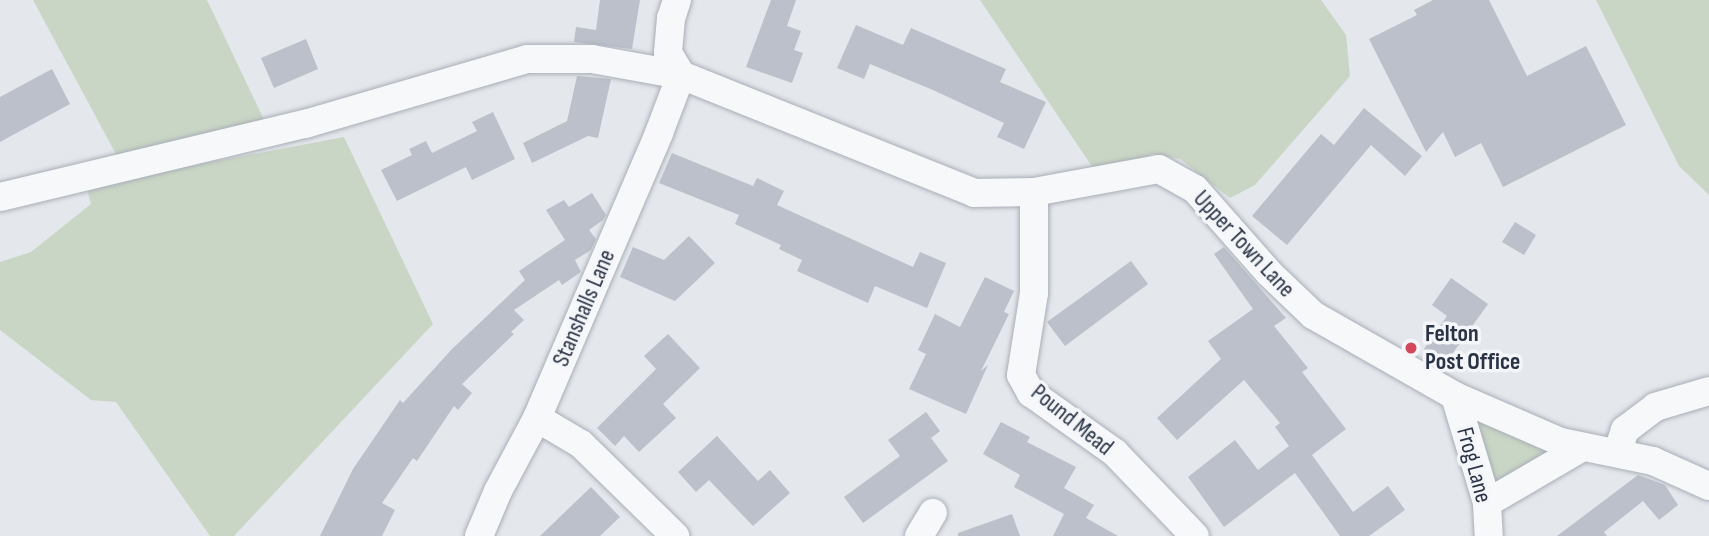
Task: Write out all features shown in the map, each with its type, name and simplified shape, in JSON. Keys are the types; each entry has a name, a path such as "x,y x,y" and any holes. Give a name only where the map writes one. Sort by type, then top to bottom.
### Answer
{"street":[{"path":"677,0 671,18 668,53 681,75"},
{"name":"Upper Town Lane","path":"0,197 305,124 527,59 592,60 681,75 974,193 1034,192 1159,169 1195,189 1269,274 1313,315 1455,396 1581,448 1618,451 1653,461 1709,486"},
{"name":"Stanshalls Lane","path":"480,536 498,491 537,418 660,133 681,75"},
{"name":"Pound Mead","path":"1034,192 1034,293 1021,375 1031,393 1115,453 1195,536"},
{"path":"1618,451 1625,430 1655,407 1709,391"},
{"name":"Frog Lane","path":"1455,396 1487,503 1489,536"},
{"path":"537,418 581,444 675,536"},
{"path":"1487,503 1581,448"}],"green space":[{"path":"33,0 207,0 265,122 117,156"},
{"path":"980,0 1321,0 1346,35 1350,76 1255,185 1230,198 1180,159 1153,154 1097,174"},
{"path":"1596,0 1709,0 1709,195 1679,166"},
{"path":"344,137 433,324 234,536 210,536 116,402 91,400 0,330 0,262 31,252 91,204 87,189 153,173"},
{"path":"1472,411 1553,452 1487,487"}],"building":[{"path":"600,0 640,0 632,49 574,42 576,27 596,30"},
{"path":"771,0 796,0 787,26 801,31 794,50 803,53 792,83 746,67"},
{"path":"1433,0 1489,0 1527,76 1586,46 1626,125 1503,187 1481,143 1455,157 1443,132 1426,152 1369,39 1417,15 1414,10"},
{"path":"856,25 903,45 911,28 1006,69 1000,82 1046,102 1024,149 997,137 1004,123 933,90 870,64 864,79 837,68"},
{"path":"306,39 318,69 274,88 261,58"},
{"path":"52,69 70,104 0,142 0,97"},
{"path":"577,76 611,79 598,138 588,136 532,163 523,143 567,121"},
{"path":"1364,108 1422,156 1405,176 1371,145 1287,245 1252,216 1321,134 1334,145"},
{"path":"493,112 515,159 472,180 466,167 397,201 381,170 412,155 409,149 426,141 432,153 477,131 472,122"},
{"path":"672,153 753,186 757,178 784,191 777,205 913,267 920,252 946,263 927,308 875,286 868,303 797,271 802,260 779,249 781,245 735,224 739,215 659,183"},
{"path":"592,193 606,215 589,230 596,239 591,250 575,260 581,272 562,285 559,280 514,310 524,320 511,332 514,334 462,384 472,393 458,410 454,406 417,461 413,458 382,503 395,510 382,536 320,536 353,469 400,400 403,403 452,349 525,280 519,271 565,240 546,210 564,200 569,207"},
{"path":"1515,222 1536,235 1524,255 1502,242"},
{"path":"689,236 715,263 675,301 620,277 633,247 664,260"},
{"path":"1224,247 1286,318 1274,326 1308,368 1302,372 1346,429 1312,455 1353,512 1388,486 1405,510 1369,536 1340,536 1295,473 1224,527 1188,477 1235,440 1258,470 1289,446 1275,427 1280,423 1244,380 1177,440 1157,418 1221,359 1208,341 1253,309 1214,254"},
{"path":"1131,261 1148,284 1065,346 1047,322"},
{"path":"985,277 1014,291 1004,312 1009,314 981,371 988,365 966,414 909,389 926,354 918,350 935,314 960,327"},
{"path":"1451,278 1488,304 1445,364 1424,349 1447,316 1432,305"},
{"path":"668,334 700,368 663,404 676,418 639,452 624,436 615,446 597,428 656,369 644,356"},
{"path":"926,412 940,431 931,438 948,461 863,523 844,497 900,456 888,440"},
{"path":"1001,422 1030,437 1027,442 1076,467 1064,488 1094,505 1086,518 1118,536 1053,536 1064,514 1014,487 1020,475 983,454"},
{"path":"717,436 758,481 770,470 790,493 753,526 709,480 696,492 678,472"},
{"path":"1638,475 1665,485 1678,505 1659,520 1643,501 1604,532 1607,536 1557,536"},
{"path":"591,487 620,517 600,536 540,536"},
{"path":"1012,514 1020,536 958,536 958,533"}],"place":[{"name":"Felton Post Office","path":"1411,348"}]}
